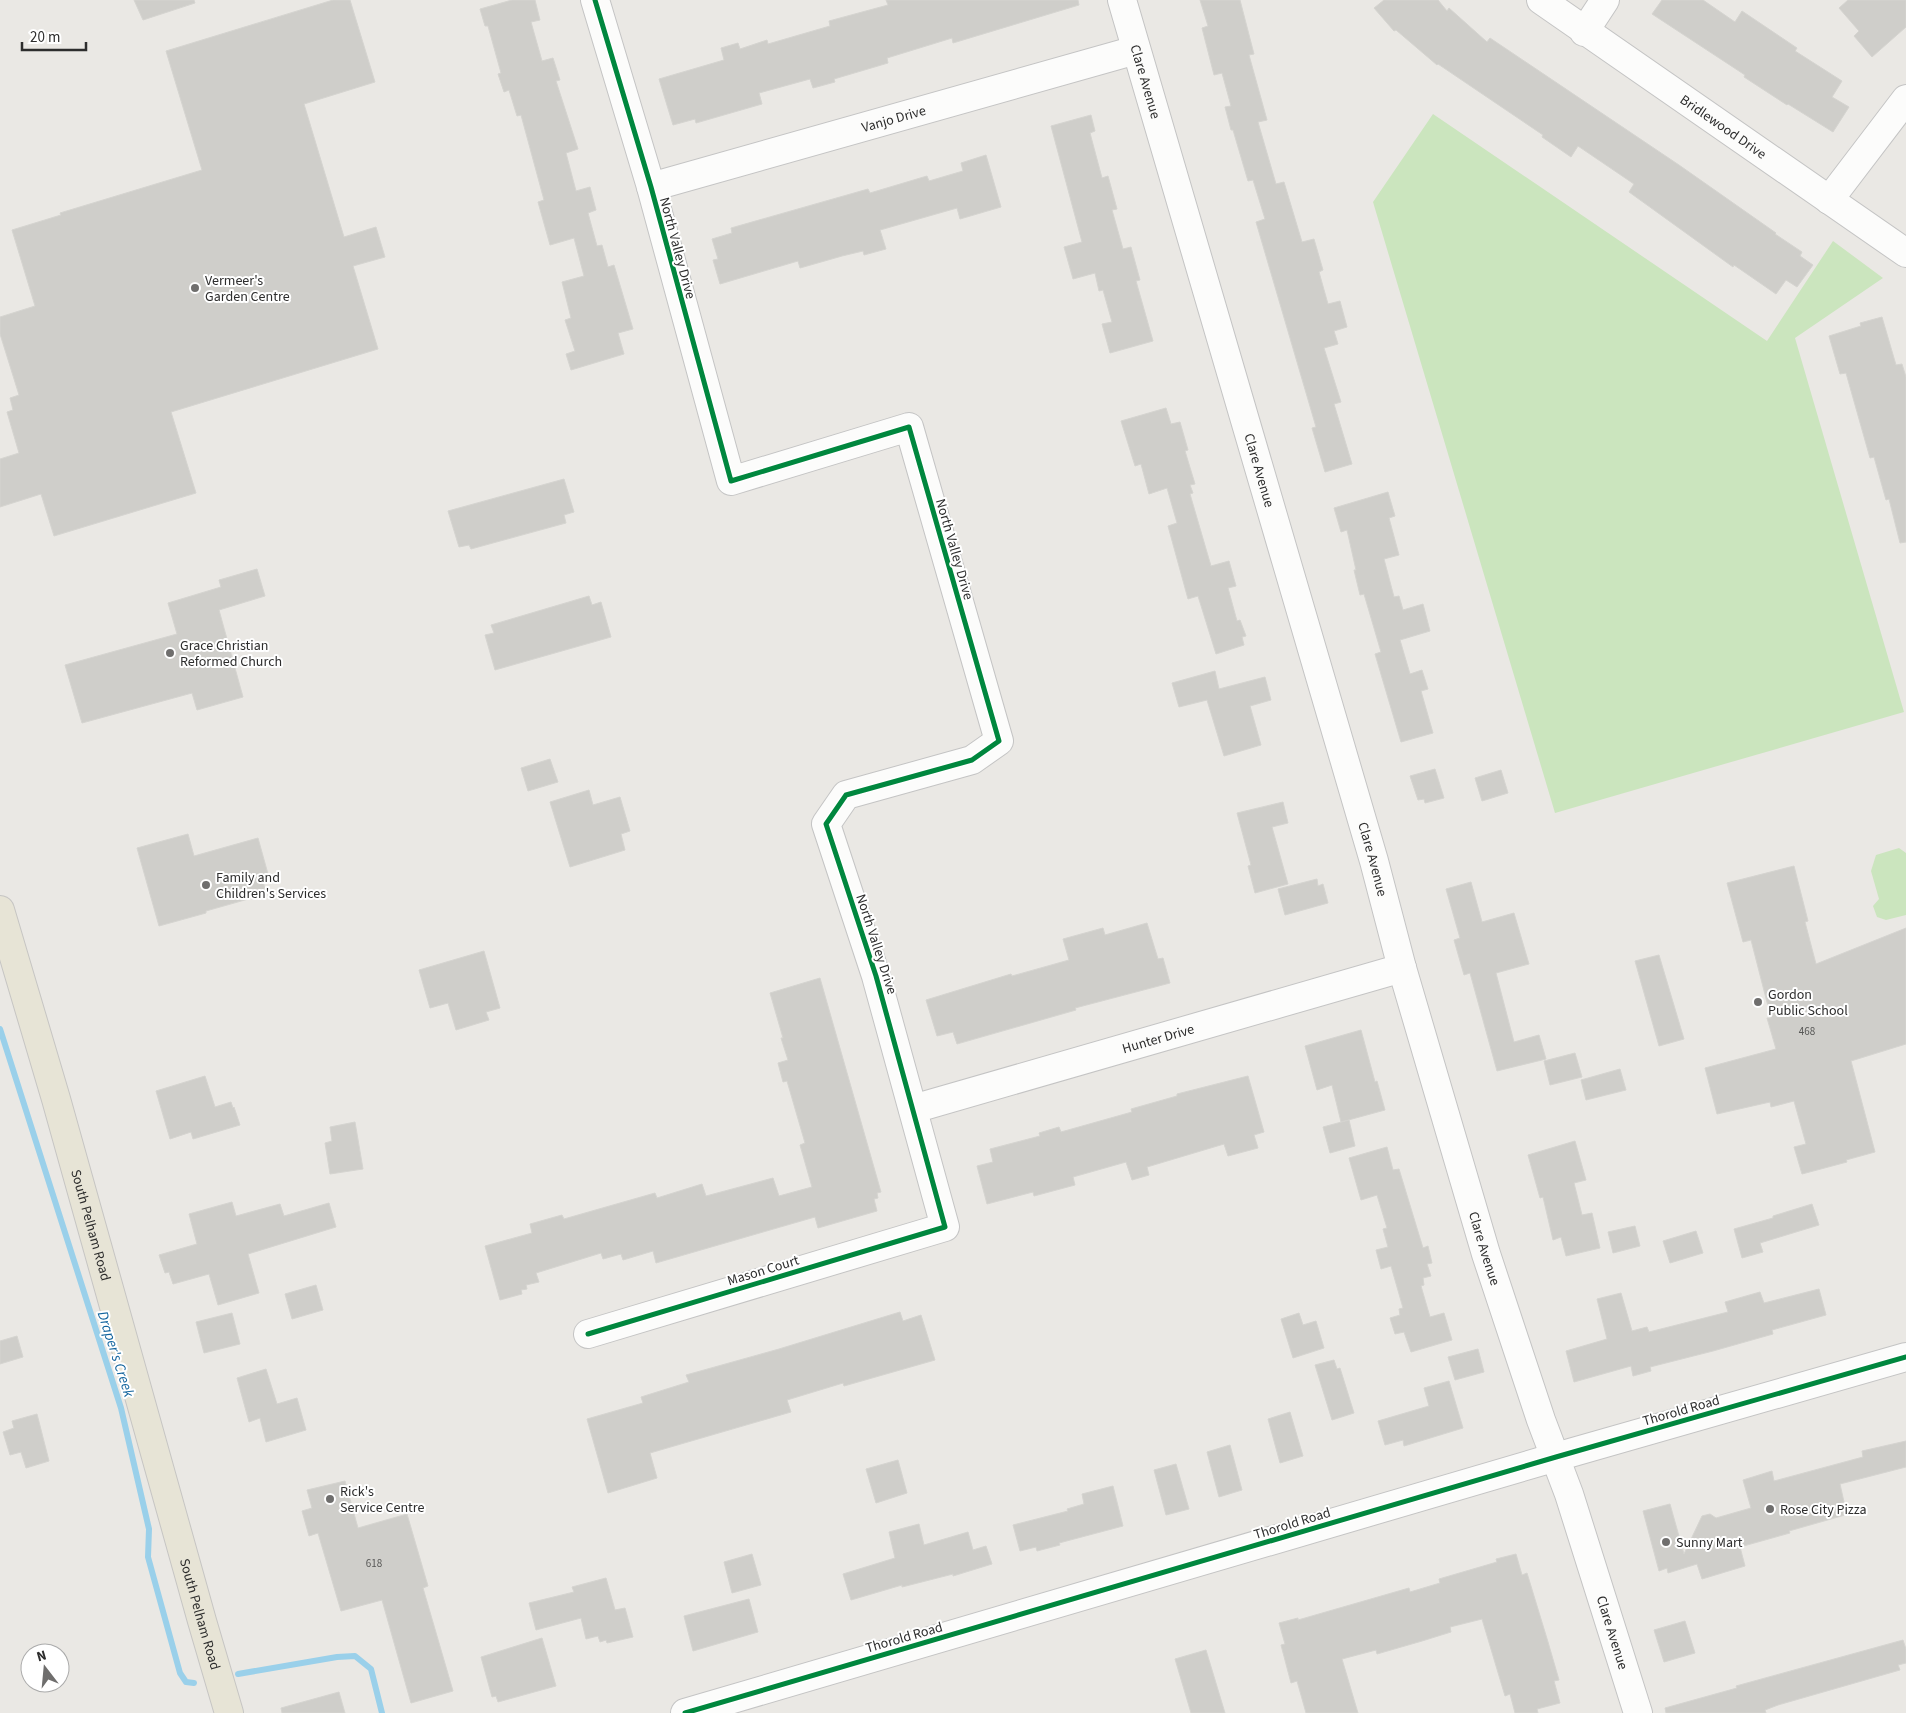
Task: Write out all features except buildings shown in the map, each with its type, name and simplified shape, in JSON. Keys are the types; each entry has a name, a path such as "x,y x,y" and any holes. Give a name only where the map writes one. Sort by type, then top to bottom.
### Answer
{"main road":[{"name":"South Pelham Road","path":"0,910 51,1081 229,1713"}],"street":[{"name":"North Valley Drive","path":"595,0 650,186 730,481 909,427 999,741 972,760 846,795 826,824 876,976 945,1227"},
{"name":"Clare Avenue","path":"1122,0 1374,861 1402,968 1486,1254 1541,1420 1556,1457 1638,1713"},
{"name":"Bridlewood Drive","path":"1541,0 1584,32 1906,253"},
{"path":"1584,32 1606,0"},
{"name":"Vanjo Drive","path":"650,186 1136,50"},
{"path":"1829,200 1906,99"},
{"name":"Hunter Drive","path":"913,1109 1402,968"},
{"name":"Mason Court","path":"588,1334 945,1227"},
{"name":"Thorold Road","path":"685,1713 1556,1457 1906,1357"}],"green space":[{"path":"1433,114 1767,341 1833,241 1883,278 1795,338 1904,712 1555,813 1373,202"},
{"path":"1899,848 1906,853 1906,915 1886,920 1877,917 1873,906 1879,899 1871,871 1876,855"}],"waterway":[{"name":"Draper's Creek","path":"0,1029 121,1408 149,1529 148,1557 180,1673 186,1682 194,1683"},
{"name":"Draper's Creek","path":"238,1674 337,1657 355,1656 371,1669 382,1713"}],"cycle path":[{"path":"588,1334 945,1227 876,976 826,824 846,795 972,760 999,741 909,427 731,481 651,187 595,0"},
{"path":"685,1713 1556,1457 1906,1357"}],"place":[{"name":"Vermeer's Garden Centre","path":"195,288"},
{"name":"Grace Christian Reformed Church","path":"170,653"},
{"name":"Family and Children's Services","path":"206,885"},
{"name":"Gordon Public School","path":"1758,1002"},
{"name":"Rick's Service Centre","path":"330,1499"},
{"name":"Rose City Pizza","path":"1770,1509"},
{"name":"Sunny Mart","path":"1666,1542"}]}
